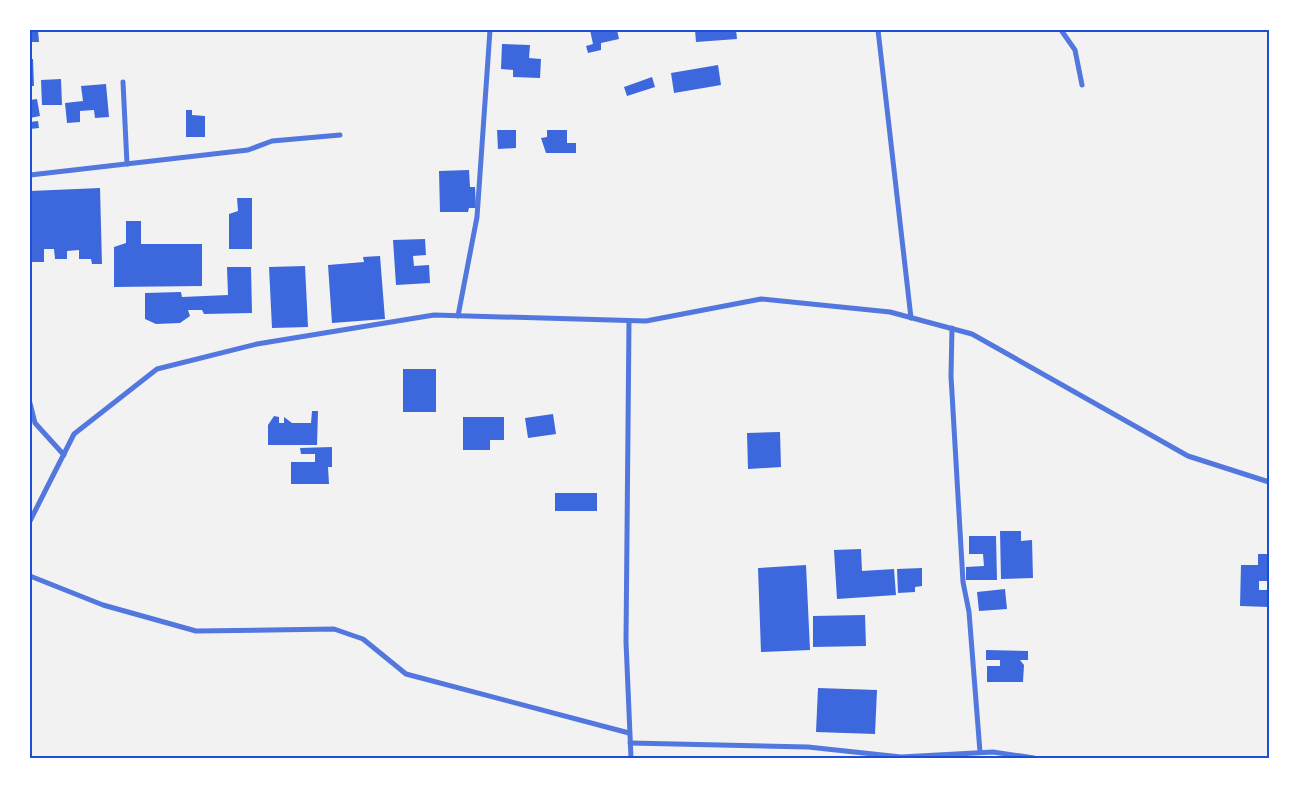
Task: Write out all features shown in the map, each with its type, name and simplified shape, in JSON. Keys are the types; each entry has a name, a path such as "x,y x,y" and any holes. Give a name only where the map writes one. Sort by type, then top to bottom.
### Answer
{"street":[{"path":"458,316 477,217 490,30"},
{"path":"878,30 911,318"},
{"path":"1061,30 1075,50 1082,86"},
{"path":"123,82 127,164"},
{"path":"30,174 248,150 272,141 340,135"},
{"path":"30,521 74,434 157,369 257,344 434,315 646,321 760,299 890,312 972,334 1188,456 1269,482"},
{"path":"629,321 626,642 629,733 632,758"},
{"path":"952,328 951,376 963,582 969,612 980,752"},
{"path":"30,403 34,423 64,455"},
{"path":"30,576 103,605 196,631 334,629 363,640 406,674 629,733"},
{"path":"630,743 808,747 901,757 980,752 1034,758"}],"building":[{"path":"30,30 38,30 39,42 30,42"},
{"path":"590,30 617,30 619,39 601,43 601,50 588,53 586,46 593,44"},
{"path":"695,30 736,30 737,39 696,42"},
{"path":"502,44 530,45 529,58 541,59 540,78 513,77 513,70 501,69"},
{"path":"30,59 33,59 34,86 30,86"},
{"path":"718,65 721,85 674,93 671,73"},
{"path":"652,77 655,87 627,96 624,87"},
{"path":"61,79 62,105 42,105 41,80"},
{"path":"106,84 109,117 95,118 94,110 80,111 80,122 67,123 65,103 83,101 81,86"},
{"path":"37,99 40,116 30,118 30,100"},
{"path":"186,110 192,110 192,115 205,116 205,137 186,137"},
{"path":"38,121 39,128 30,129 30,122"},
{"path":"497,130 516,130 516,148 498,149"},
{"path":"547,130 567,130 567,143 576,143 576,153 546,153 541,138 547,137"},
{"path":"469,170 470,187 475,187 476,208 469,208 468,212 440,212 439,171"},
{"path":"100,188 102,264 92,264 91,259 79,259 79,250 67,251 67,259 55,259 54,249 44,249 44,262 30,262 30,191"},
{"path":"237,198 252,198 252,249 229,249 229,214 238,211"},
{"path":"126,221 141,221 141,244 202,244 202,286 114,287 114,247 126,243"},
{"path":"425,239 426,255 413,256 414,266 429,265 430,283 396,285 393,240"},
{"path":"380,256 385,319 332,323 328,265 364,262 363,257"},
{"path":"305,266 308,327 272,328 269,267"},
{"path":"227,267 251,267 252,313 204,314 202,310 188,310 190,316 180,323 156,324 145,319 145,293 181,292 182,297 228,295"},
{"path":"403,369 436,369 436,412 403,412"},
{"path":"312,411 318,411 317,445 268,445 268,425 274,416 279,417 279,423 284,423 284,417 292,423 311,423"},
{"path":"553,414 556,434 528,438 525,418"},
{"path":"463,417 504,417 504,440 490,440 490,450 463,450"},
{"path":"780,432 781,467 748,469 747,433"},
{"path":"332,447 332,467 328,467 329,484 291,484 291,462 315,462 315,454 301,454 300,448"},
{"path":"555,493 597,493 597,511 555,511"},
{"path":"1000,531 1021,531 1021,541 1032,540 1033,578 1001,579"},
{"path":"969,536 996,536 997,580 966,580 966,567 984,566 983,554 969,554"},
{"path":"861,549 862,571 894,569 896,595 837,599 834,550"},
{"path":"1258,554 1269,554 1269,581 1259,581 1259,590 1269,590 1269,607 1240,606 1241,565 1258,565"},
{"path":"806,565 810,650 761,652 758,568"},
{"path":"922,568 922,586 915,587 915,592 898,593 897,569"},
{"path":"1005,589 1007,609 979,611 977,592"},
{"path":"865,615 866,646 813,647 813,616"},
{"path":"986,650 1028,651 1028,660 1020,660 1024,665 1023,682 987,682 987,666 1000,666 1000,660 986,660"},
{"path":"818,688 877,690 875,734 816,732"}]}
